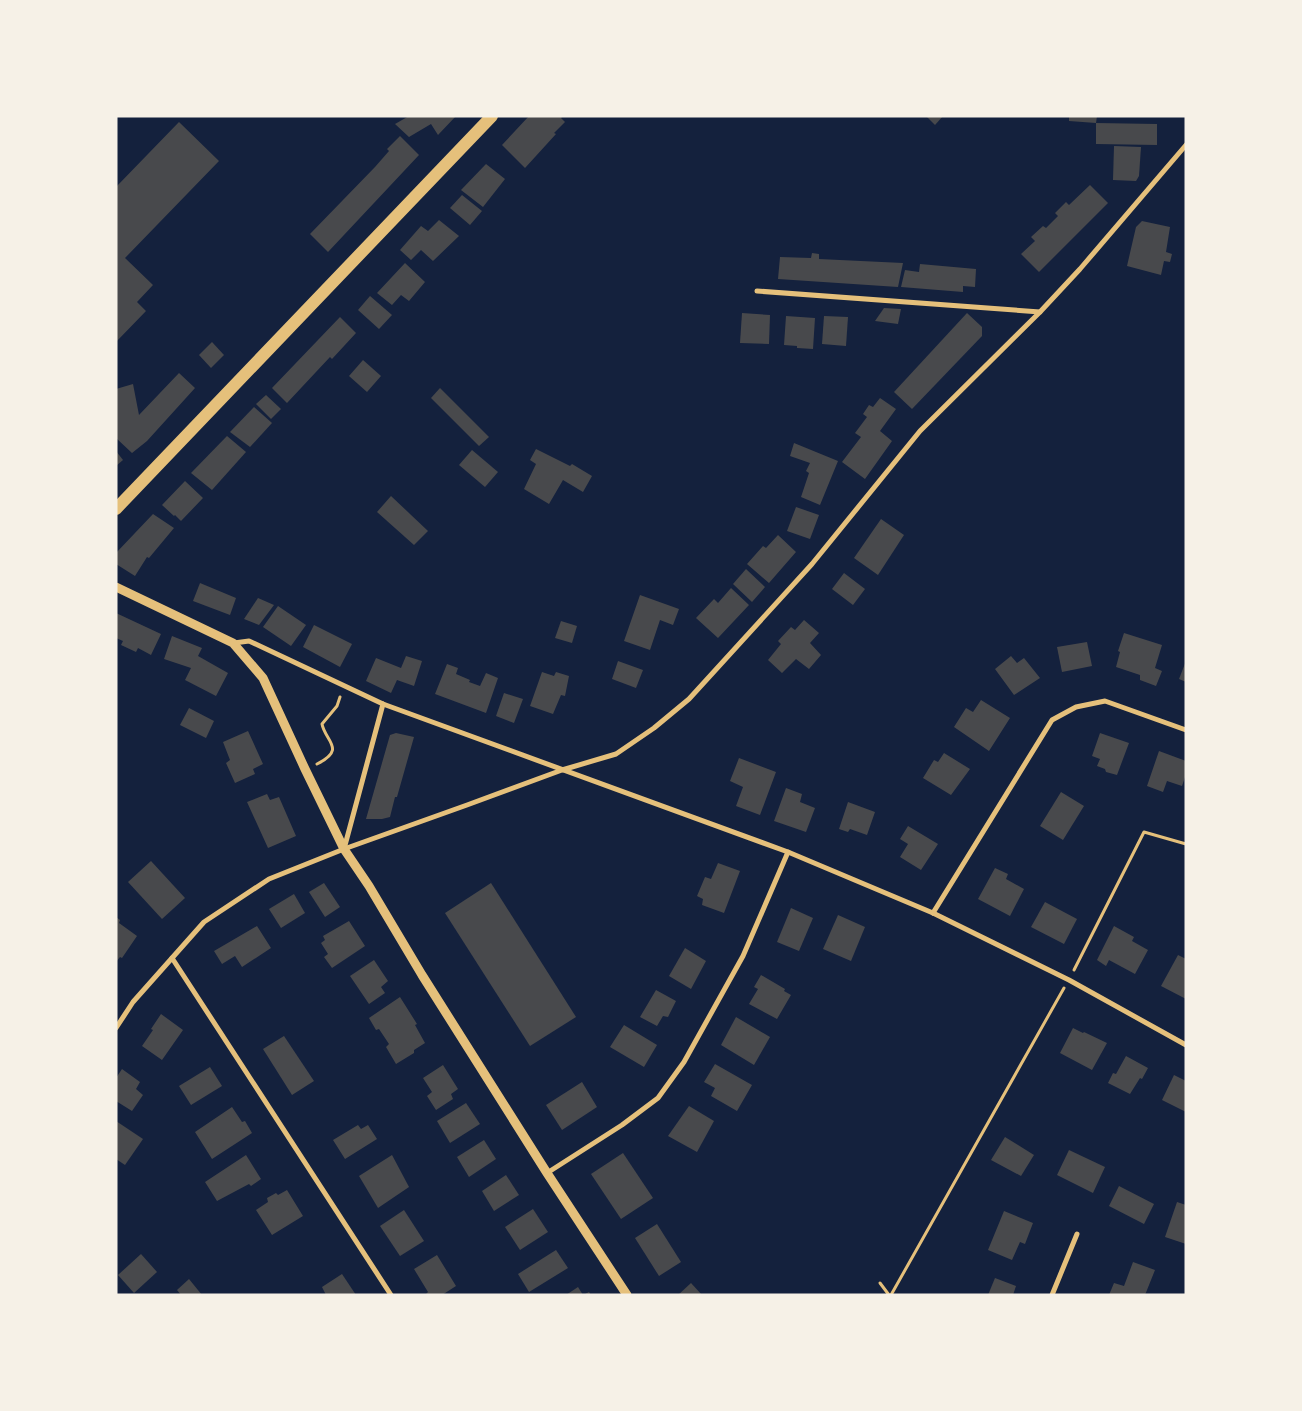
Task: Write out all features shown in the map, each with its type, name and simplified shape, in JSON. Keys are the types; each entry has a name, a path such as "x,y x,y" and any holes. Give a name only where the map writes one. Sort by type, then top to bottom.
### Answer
{"main road":[{"path":"116,509 492,116"}],"street":[{"path":"116,1028 133,1002 204,922 269,879 344,849 562,770 616,754 654,728 689,699 812,564 920,431 1040,312 1080,269 1186,145"},
{"path":"757,291 1040,312"},
{"path":"116,587 233,643 263,678 344,849 369,886 422,975 547,1173 627,1295"},
{"path":"233,643 249,641 383,704 788,852 934,913 1069,980 1186,1045"},
{"path":"934,913 1052,720 1076,707 1105,701 1186,730"},
{"path":"344,849 383,704"},
{"path":"547,1173 622,1125 658,1098 684,1062 743,956 788,852"},
{"path":"172,958 391,1295"},
{"path":"1052,1295 1077,1234"}],"path":[{"path":"305,769 327,759 332,751 332,743 329,736 323,731 322,724 336,706 345,686"},
{"path":"880,1283 890,1295 1069,980 1144,832 1186,844"}],"building":[{"path":"409,116 456,116 438,135 431,124 409,137 395,124"},
{"path":"529,116 563,116 561,118 565,122 525,168 502,145"},
{"path":"926,116 943,116 935,125"},
{"path":"1069,116 1097,116 1096,123 1069,121"},
{"path":"179,122 219,161 125,258 153,285 137,302 146,311 116,342 116,187"},
{"path":"1096,123 1157,124 1157,145 1096,144"},
{"path":"400,136 419,155 328,252 310,234 375,167 389,151 387,149"},
{"path":"1114,146 1141,147 1139,176 1136,181 1113,180"},
{"path":"486,164 505,179 483,207 461,190"},
{"path":"1090,185 1108,203 1039,272 1021,254 1035,241 1031,237 1043,226 1046,228 1058,216 1055,213 1066,202 1069,205"},
{"path":"462,195 482,211 470,225 450,208"},
{"path":"439,220 459,236 433,261 421,250 411,260 400,250 421,226 428,231"},
{"path":"1142,221 1170,227 1166,252 1172,254 1170,262 1164,261 1161,275 1127,266 1136,227"},
{"path":"812,253 819,254 819,259 903,263 898,287 778,279 780,257 811,258"},
{"path":"405,263 425,282 409,301 401,295 392,305 377,293"},
{"path":"920,264 976,269 975,287 963,286 963,292 901,287 905,270 919,272"},
{"path":"370,296 392,315 379,329 358,310"},
{"path":"884,308 901,309 898,324 875,321"},
{"path":"742,313 770,315 769,344 740,343"},
{"path":"967,313 982,327 982,336 912,409 894,392"},
{"path":"786,316 815,318 813,349 784,345"},
{"path":"824,316 848,317 846,346 822,344"},
{"path":"340,317 356,333 332,359 330,357 287,403 272,388"},
{"path":"212,342 224,355 211,368 199,355"},
{"path":"363,360 381,376 367,392 349,376"},
{"path":"179,373 195,388 147,441 132,453 116,438 116,389 133,384 139,415"},
{"path":"440,388 489,437 479,446 431,398"},
{"path":"266,395 281,409 271,419 256,404"},
{"path":"880,398 896,409 880,431 892,441 865,479 842,462 861,437 855,433 867,417 863,414 869,405 873,407"},
{"path":"254,407 272,423 250,447 230,432"},
{"path":"227,436 246,452 212,490 191,473"},
{"path":"794,443 838,461 820,505 801,497 809,473 806,471 810,463 790,456"},
{"path":"536,449 570,466 572,464 592,476 583,492 563,480 549,504 524,489 536,464 530,460"},
{"path":"472,450 498,472 485,487 459,465"},
{"path":"116,451 123,460 116,466"},
{"path":"185,481 203,498 181,521 162,505"},
{"path":"391,496 428,531 414,545 377,512"},
{"path":"796,507 819,515 810,539 787,531"},
{"path":"153,514 174,528 149,558 147,557 135,576 116,564 116,553"},
{"path":"881,519 904,535 878,575 854,558"},
{"path":"778,535 796,552 769,583 747,564 763,546 766,548"},
{"path":"746,569 765,587 752,602 733,584"},
{"path":"844,573 865,589 853,605 832,589"},
{"path":"200,583 236,598 230,615 193,601"},
{"path":"731,588 749,605 718,638 696,618 714,599 718,603"},
{"path":"640,595 679,609 673,625 660,620 650,650 624,641"},
{"path":"258,598 274,605 259,625 244,619"},
{"path":"278,606 306,625 291,646 263,627"},
{"path":"116,613 161,634 151,655 138,648 136,652 121,645 123,641 116,638"},
{"path":"804,620 819,633 810,643 821,655 809,669 796,659 782,673 768,660 781,644 778,641 791,627 795,630"},
{"path":"561,621 577,626 572,643 555,638"},
{"path":"314,625 352,644 340,667 303,647"},
{"path":"1124,633 1162,645 1155,668 1162,671 1156,686 1140,680 1140,675 1116,667 1120,652 1118,651"},
{"path":"172,636 202,648 198,656 228,673 216,696 185,680 191,668 164,659"},
{"path":"1087,642 1092,666 1062,672 1057,647"},
{"path":"406,656 422,661 414,686 397,680 391,693 366,681 376,658 401,668"},
{"path":"1011,656 1017,663 1024,658 1040,678 1014,695 995,669"},
{"path":"618,661 643,670 636,688 612,679"},
{"path":"1186,661 1186,682 1179,679"},
{"path":"447,664 458,668 456,674 480,686 486,673 498,678 486,713 435,694"},
{"path":"542,672 554,676 556,672 569,676 565,696 561,695 553,714 530,706"},
{"path":"504,693 523,699 514,723 496,716"},
{"path":"981,700 1010,718 989,751 954,727 966,708 973,712"},
{"path":"189,708 214,721 206,738 180,725"},
{"path":"248,731 263,764 253,769 255,774 235,783 226,763 230,760 223,742"},
{"path":"396,733 414,737 397,797 395,797 390,817 366,819 390,735"},
{"path":"1100,733 1129,743 1117,775 1106,772 1105,769 1097,766 1100,759 1092,756"},
{"path":"1159,751 1186,761 1186,774 1182,786 1167,781 1163,792 1147,786"},
{"path":"944,753 970,769 951,795 923,778 934,760 938,762"},
{"path":"739,758 776,772 760,815 736,806 743,787 730,781"},
{"path":"786,788 802,794 800,802 815,808 806,832 774,821"},
{"path":"1061,792 1084,806 1063,840 1040,826"},
{"path":"267,794 270,800 279,797 296,836 268,848 247,802"},
{"path":"848,802 875,812 867,835 850,829 848,832 839,829"},
{"path":"908,826 938,844 921,870 900,857 908,844 900,839"},
{"path":"151,861 185,898 162,919 128,882"},
{"path":"718,863 740,871 724,913 702,905 703,899 697,896 705,877 711,879"},
{"path":"995,868 1008,874 1006,879 1024,889 1010,916 978,899"},
{"path":"324,883 340,907 325,917 309,892"},
{"path":"491,883 576,1017 530,1046 445,913"},
{"path":"294,894 305,913 281,928 269,909"},
{"path":"1045,902 1077,919 1064,944 1031,927"},
{"path":"791,908 813,918 799,951 777,942"},
{"path":"838,915 865,927 851,961 823,949"},
{"path":"116,917 120,920 119,923 137,936 122,958 120,957 116,962"},
{"path":"349,921 365,946 332,968 324,957 328,954 321,943 325,940 323,936"},
{"path":"257,926 271,948 242,967 235,956 222,964 214,951"},
{"path":"1114,926 1134,937 1132,941 1148,950 1135,974 1109,960 1106,966 1097,960"},
{"path":"685,948 706,961 691,989 669,976"},
{"path":"1178,955 1186,959 1186,999 1161,986"},
{"path":"374,960 388,981 381,987 385,993 369,1004 350,976"},
{"path":"761,975 785,989 784,991 791,995 777,1019 749,1004 758,989 754,987"},
{"path":"656,990 676,1001 668,1017 663,1016 657,1026 640,1017"},
{"path":"400,997 417,1024 415,1025 425,1043 414,1050 414,1053 396,1064 386,1047 389,1044 379,1029 376,1030 369,1018"},
{"path":"161,1014 183,1030 162,1060 142,1046"},
{"path":"736,1017 770,1037 754,1065 721,1045"},
{"path":"624,1025 657,1045 644,1067 610,1047"},
{"path":"1073,1028 1107,1043 1092,1070 1060,1053"},
{"path":"284,1036 314,1081 292,1095 263,1049"},
{"path":"1126,1056 1148,1068 1130,1094 1108,1083 1113,1073 1116,1074"},
{"path":"715,1064 752,1085 737,1111 711,1096 715,1088 704,1082"},
{"path":"443,1065 458,1089 451,1094 453,1099 436,1110 427,1096 432,1092 423,1078"},
{"path":"210,1067 222,1086 191,1105 179,1086"},
{"path":"122,1069 140,1082 136,1089 143,1095 132,1111 116,1101 116,1078"},
{"path":"1174,1075 1186,1081 1186,1112 1162,1100"},
{"path":"582,1082 597,1107 562,1130 546,1105"},
{"path":"466,1103 480,1124 450,1143 437,1121"},
{"path":"689,1106 714,1121 697,1152 668,1136"},
{"path":"232,1107 242,1122 245,1121 252,1133 212,1159 195,1132"},
{"path":"116,1121 143,1139 125,1165 116,1159"},
{"path":"358,1125 361,1129 368,1125 377,1139 345,1159 333,1140"},
{"path":"1005,1137 1034,1155 1021,1176 991,1160"},
{"path":"484,1140 496,1159 469,1177 457,1157"},
{"path":"1069,1150 1105,1167 1093,1193 1057,1175"},
{"path":"623,1153 653,1198 621,1219 591,1174"},
{"path":"246,1155 261,1179 251,1186 249,1184 217,1201 205,1182"},
{"path":"392,1155 409,1187 378,1208 359,1176"},
{"path":"506,1175 519,1195 494,1211 482,1191"},
{"path":"1119,1186 1154,1204 1144,1224 1109,1206"},
{"path":"287,1190 303,1216 272,1235 256,1210 268,1202 267,1198"},
{"path":"1177,1202 1186,1205 1186,1244 1165,1237"},
{"path":"533,1209 548,1232 520,1250 505,1227"},
{"path":"404,1210 424,1241 400,1256 380,1226"},
{"path":"1004,1211 1033,1223 1025,1244 1020,1242 1012,1260 988,1250"},
{"path":"657,1224 681,1262 659,1276 635,1238"},
{"path":"556,1250 568,1268 529,1292 518,1274"},
{"path":"141,1254 157,1272 134,1293 118,1275"},
{"path":"437,1255 456,1286 442,1295 425,1295 428,1292 414,1269"},
{"path":"1133,1262 1155,1270 1145,1295 1109,1295 1114,1283 1124,1286"},
{"path":"342,1274 356,1295 326,1295 322,1287"},
{"path":"995,1278 1016,1286 1013,1295 988,1295"},
{"path":"189,1279 202,1295 181,1295 177,1290"},
{"path":"691,1283 702,1295 678,1295"},
{"path":"578,1287 583,1295 566,1295"}]}
